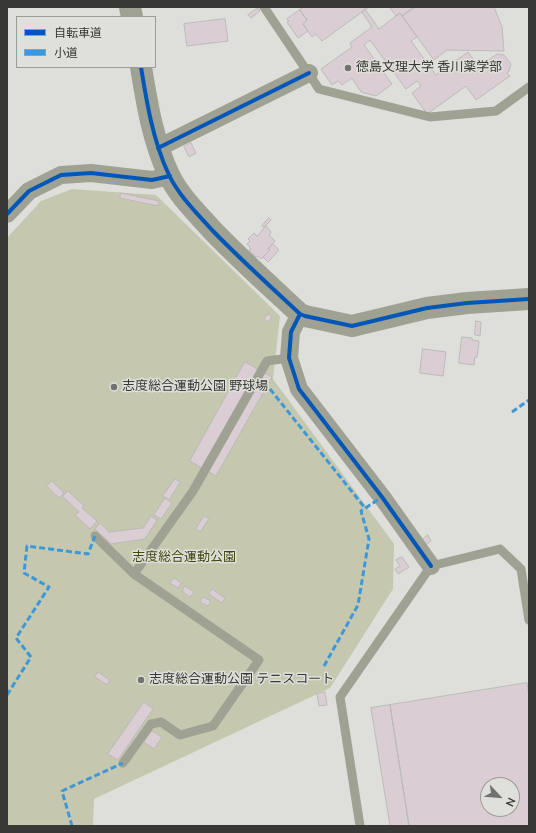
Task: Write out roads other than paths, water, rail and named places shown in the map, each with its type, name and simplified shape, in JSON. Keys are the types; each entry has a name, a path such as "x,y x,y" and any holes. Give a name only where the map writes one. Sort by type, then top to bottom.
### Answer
{"street":[{"path":"141,68 150,120 158,148 170,176 182,196 196,213 243,262 300,314 352,326 427,308 467,303 529,299"},
{"path":"158,148 309,73"},
{"path":"7,214 30,192 60,175 91,173 152,180 170,176"},
{"path":"300,314 291,332 289,358 299,389 382,497 432,566"}],"lane":[{"path":"264,7 319,89 430,118 496,111 529,87"},
{"path":"134,574 192,491 267,361 289,358"},
{"path":"95,536 134,574 259,660 214,726 180,736 161,722 151,724 123,762"},
{"path":"360,826 340,697 432,566 500,549 521,569 529,620"}],"place":[{"name":"徳島文理大学 香川薬学部","path":"348,68"},
{"name":"志度総合運動公園 野球場","path":"114,387"},
{"name":"志度総合運動公園 テニスコート","path":"141,680"}],"park label":[{"name":"志度総合運動公園","path":"184,558"}]}
